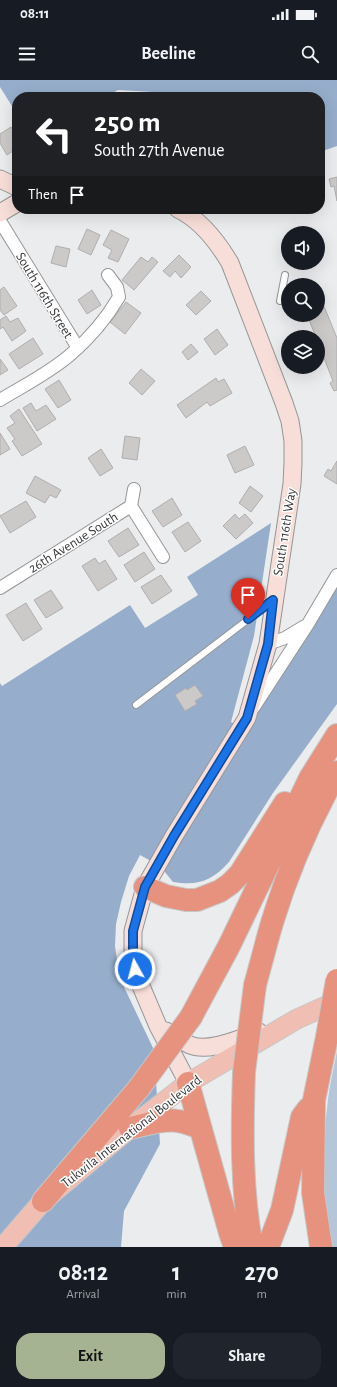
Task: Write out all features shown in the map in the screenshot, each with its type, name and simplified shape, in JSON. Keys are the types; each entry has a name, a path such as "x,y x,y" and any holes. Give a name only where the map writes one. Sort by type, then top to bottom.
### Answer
{"highway":[{"path":"252,1247 245,1185 242,1136 244,1072 255,985 272,923 296,855 321,800 327,769 337,735"},
{"path":"145,887 166,896 186,900 197,900 225,888 240,874 287,799 327,769"},
{"path":"43,1202 139,1088 191,1017 327,769"},
{"path":"320,1247 314,1193 314,1100 337,980"},
{"path":"188,1083 235,1247"},
{"path":"268,1247 282,1210 302,1117 314,1100"},
{"path":"130,1128 176,1120 200,1128"}],"main road":[{"name":"Tukwila International Boulevard","path":"3,1247 43,1202 130,1128 188,1083 297,1019 337,1001"}],"street":[{"path":"0,179 12,185"},
{"path":"0,213 12,206"},
{"name":"South 116th Way","path":"186,214 196,221 210,234 230,263 277,382 290,422 293,441 292,484 273,600 268,644 247,718 174,836 145,887 133,931 135,969 141,986 158,1026 188,1083"},
{"name":"South 116th Street","path":"0,221 78,348"},
{"path":"0,400 53,368 78,348 96,330 119,297 117,287 108,274"},
{"name":"26th Avenue South","path":"0,588 131,506 134,489"},
{"path":"131,506 163,557"},
{"path":"247,718 308,624 337,575"},
{"path":"268,644 285,638 308,624"},
{"path":"158,1026 190,1045 200,1048 210,1048 297,1019"}],"lane":[{"path":"280,301 286,276"},
{"path":"136,705 273,600"}],"shaded area":[{"path":"0,80 337,80 337,146 325,150 325,92 153,92 118,90 114,92 12,92 12,106 0,87"},
{"path":"271,523 254,636 231,722 245,730 337,583 337,704 273,793 229,862 217,874 204,881 190,883 173,882 160,866 140,855 129,876 116,924 115,946 118,967 124,987 154,1050 160,1144 124,1211 121,1247 0,1247 0,683 2,686 130,605 145,628 198,595 187,577"},
{"path":"337,1051 337,1247 332,1247 326,1211 324,1155 328,1099"}],"building":[{"path":"11,127 12,129 12,152 7,155 0,143 0,134"},
{"path":"337,177 337,201 334,186 331,187 329,179"},
{"path":"87,229 100,235 91,255 78,249"},
{"path":"111,230 129,239 118,262 108,258 112,250 103,245"},
{"path":"56,246 70,249 66,267 51,263"},
{"path":"179,255 191,267 181,278 175,271 170,277 163,271"},
{"path":"141,257 148,262 152,257 158,262 134,290 122,280"},
{"path":"4,287 17,306 4,315 0,310 0,290"},
{"path":"92,290 101,305 87,314 78,300"},
{"path":"201,291 211,301 196,315 186,305"},
{"path":"126,302 141,313 125,334 110,322"},
{"path":"325,309 337,338 337,390 334,391 330,383 333,381 325,361 325,330 313,330 310,322 325,322"},
{"path":"6,316 10,322 18,318 26,331 12,341 3,327 0,329 0,320"},
{"path":"217,329 228,345 215,355 204,339"},
{"path":"33,338 43,354 19,369 9,354"},
{"path":"191,344 198,352 188,360 182,352"},
{"path":"0,359 8,370 0,375"},
{"path":"141,369 155,381 142,395 129,383"},
{"path":"216,378 218,382 224,379 232,393 210,406 207,402 186,418 177,405"},
{"path":"59,380 71,400 58,408 45,389"},
{"path":"31,403 36,411 46,405 56,419 37,431 23,408"},
{"path":"19,409 42,444 22,456 12,441 15,439 7,428 15,423 10,416"},
{"path":"0,433 10,449 0,455"},
{"path":"125,436 140,438 137,460 122,458"},
{"path":"245,446 254,465 235,473 227,455"},
{"path":"101,449 113,468 100,476 88,458"},
{"path":"337,461 337,484 324,476 328,469 331,471"},
{"path":"35,476 61,490 56,498 50,495 45,503 26,493"},
{"path":"250,486 263,496 251,512 239,503"},
{"path":"172,498 182,515 163,527 152,511"},
{"path":"26,501 36,517 10,533 0,516"},
{"path":"235,514 239,519 245,514 253,523 236,539 223,526"},
{"path":"188,522 201,541 185,552 172,532"},
{"path":"128,528 139,545 119,557 108,541"},
{"path":"144,552 155,569 135,582 124,565"},
{"path":"95,558 99,564 105,560 117,579 98,591 82,566"},
{"path":"161,575 172,591 152,604 141,587"},
{"path":"51,590 63,608 46,618 34,600"},
{"path":"26,603 42,629 23,641 6,615"},
{"path":"195,685 203,696 195,701 197,704 185,711 175,695 186,688 187,690"}],"route":[{"path":"135,969 133,931 145,887 174,836 247,718 268,644 273,600 248,619"}]}
